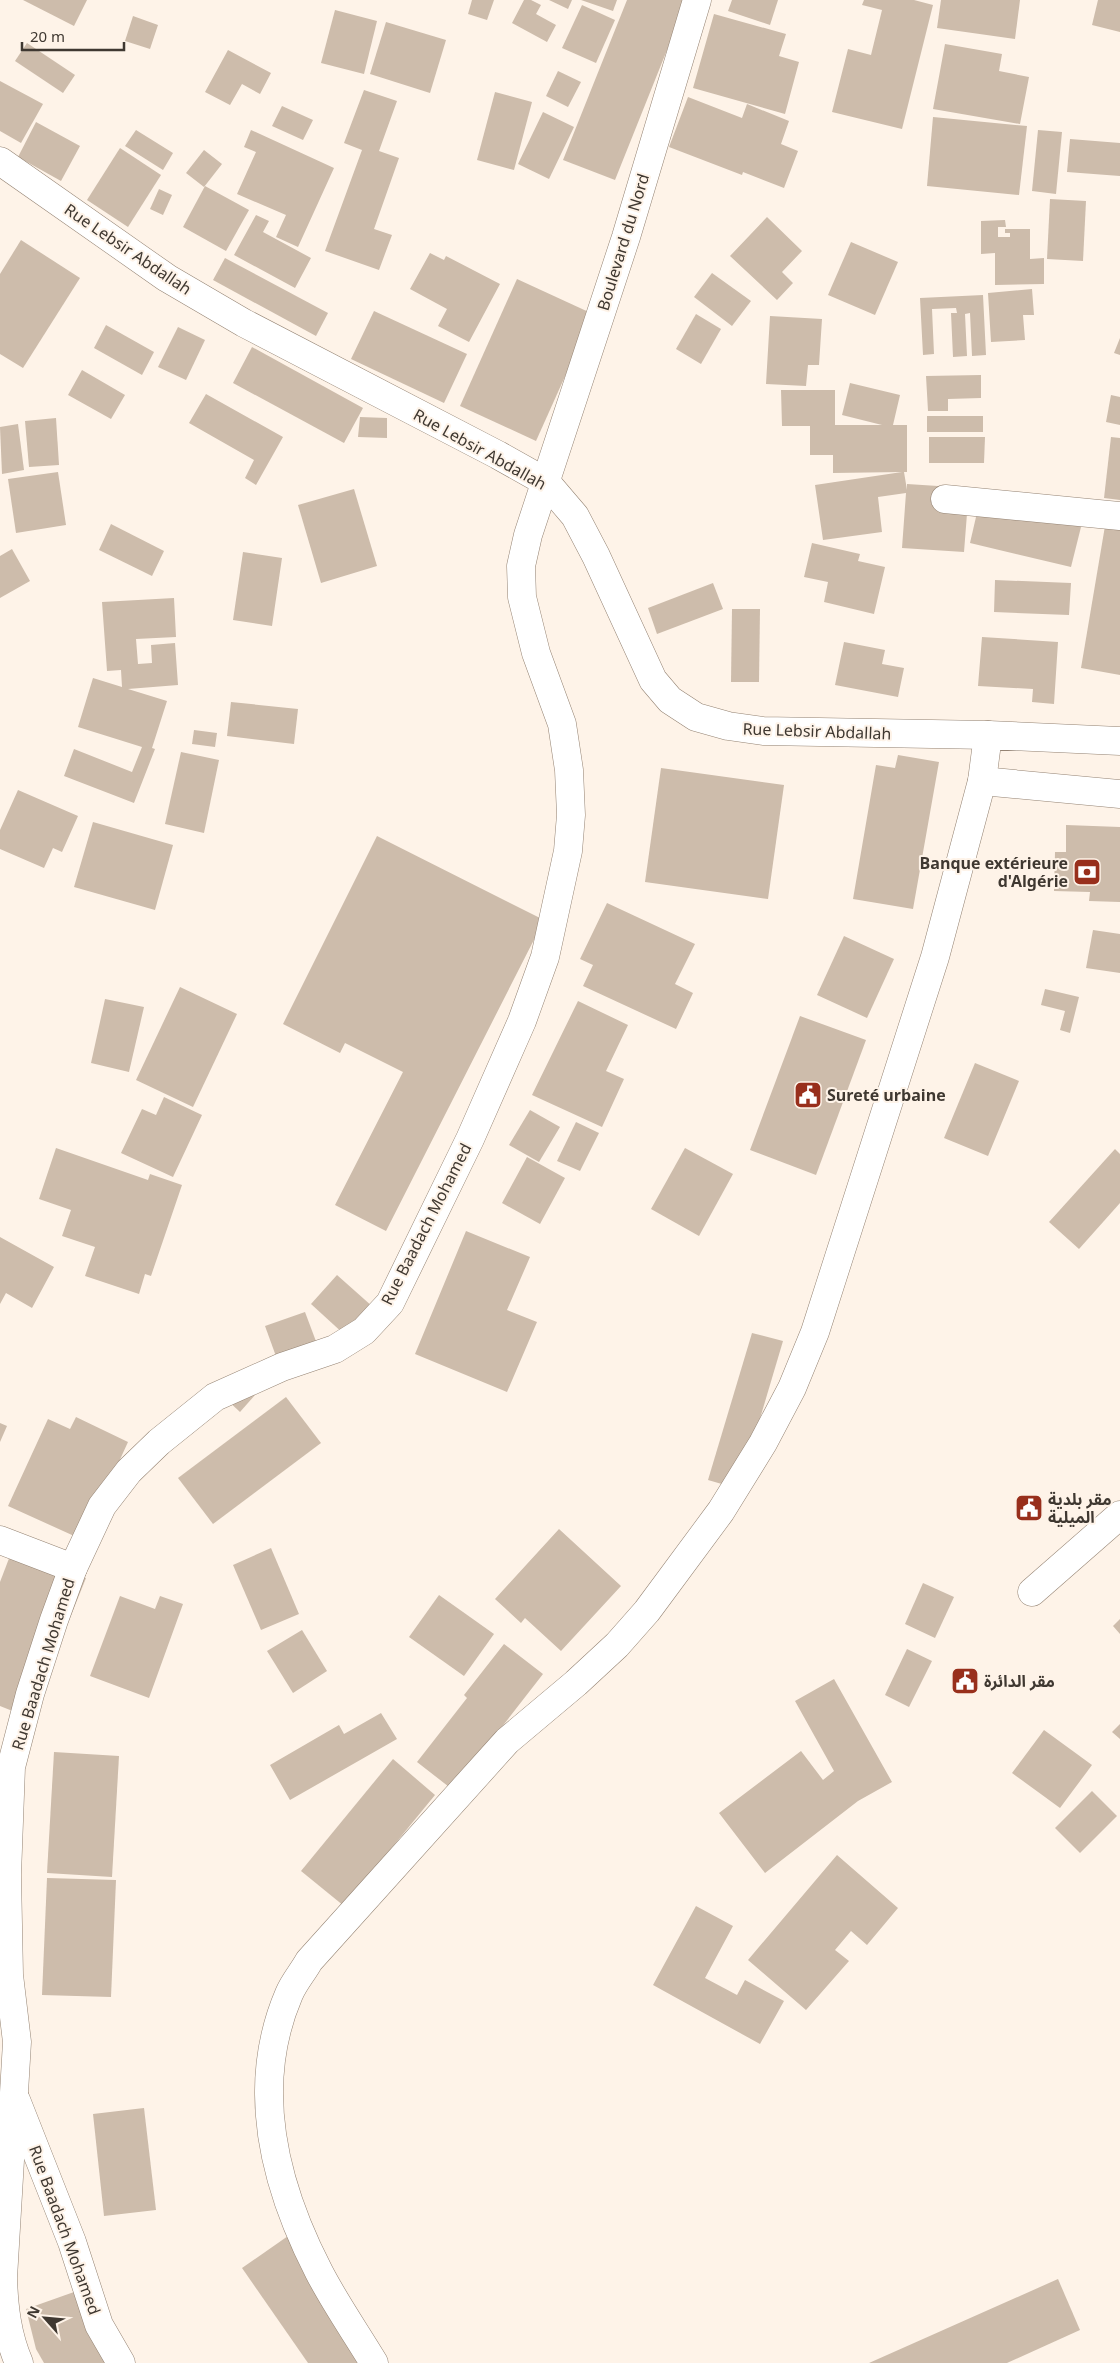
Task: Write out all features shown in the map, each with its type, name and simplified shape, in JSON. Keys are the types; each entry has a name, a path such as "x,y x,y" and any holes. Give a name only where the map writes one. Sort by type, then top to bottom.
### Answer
{"street":[{"name":"Boulevard du Nord","path":"546,482 626,237 697,0"},
{"name":"Rue Lebsir Abdallah","path":"0,161 167,278 244,323 498,455 546,482 575,516 653,680 670,700 696,717 728,726 763,731 988,735 1120,741"},
{"name":"Rue Baadach Mohamed","path":"19,2363 12,2348 4,2310 3,2278 17,2042 9,1975 7,1875 11,1767 36,1676 73,1568 102,1506 129,1471 159,1442 215,1397 282,1367 335,1349 364,1330 390,1303 470,1139 522,1021 547,947 568,851 571,815 569,770 562,724 536,653 522,597 521,566 528,535 546,482"},
{"path":"945,499 1120,516"},
{"path":"374,2363 319,2272 298,2226 272,2138 268,2109 268,2068 277,2025 290,1992 309,1961 507,1741 576,1683 617,1645 647,1611 720,1511 764,1443 792,1388 815,1332 935,957 982,781 988,735"},
{"path":"982,781 1120,794"},
{"path":"1032,1592 1120,1516"},
{"path":"0,1540 73,1568"},
{"name":"Rue Baadach Mohamed","path":"14,2094 72,2242 99,2325 121,2363"}],"building":[{"path":"23,0 87,0 74,26"},
{"path":"472,0 494,0 487,20 468,14"},
{"path":"524,0 531,0 541,5 536,14 556,25 547,42 512,23"},
{"path":"549,0 572,0 568,9"},
{"path":"581,0 617,0 613,11"},
{"path":"627,0 687,0 615,180 563,160"},
{"path":"732,0 778,0 770,25 728,11"},
{"path":"864,0 914,0 933,5 902,129 832,112 848,49 871,55 882,10 862,5"},
{"path":"941,0 1020,0 1015,39 937,28"},
{"path":"1098,0 1120,0 1120,32 1092,25"},
{"path":"582,5 615,20 596,63 562,48"},
{"path":"335,10 377,21 364,74 321,63"},
{"path":"714,14 786,34 779,56 799,62 785,114 693,88"},
{"path":"133,16 158,25 150,49 125,41"},
{"path":"386,22 446,40 430,93 370,74"},
{"path":"27,43 75,75 63,93 15,61"},
{"path":"945,44 1002,54 999,71 1029,77 1020,124 933,109"},
{"path":"228,50 271,73 260,94 242,84 230,105 205,92"},
{"path":"558,71 581,82 568,107 546,96"},
{"path":"0,81 43,104 21,143 0,131"},
{"path":"364,90 397,101 379,151 399,158 374,229 392,235 379,270 325,251 362,150 344,143"},
{"path":"495,92 532,102 514,170 477,160"},
{"path":"688,97 742,118 747,104 789,121 781,144 798,151 784,188 743,172 742,175 669,147"},
{"path":"282,106 313,120 303,140 272,126"},
{"path":"543,112 574,127 549,179 518,164"},
{"path":"933,117 1027,126 1019,195 927,186"},
{"path":"36,122 80,146 61,181 18,157"},
{"path":"136,130 173,153 163,170 125,146"},
{"path":"251,130 334,168 298,247 276,237 286,215 237,194 256,152 244,147"},
{"path":"1038,130 1062,132 1056,194 1032,191"},
{"path":"1070,139 1120,143 1120,176 1067,172"},
{"path":"120,148 161,175 128,227 87,200"},
{"path":"204,150 222,164 204,187 186,173"},
{"path":"205,186 249,210 226,251 183,227"},
{"path":"159,189 172,195 163,215 150,209"},
{"path":"1050,199 1086,201 1083,261 1047,259"},
{"path":"256,215 269,221 263,232 311,258 295,288 234,255"},
{"path":"767,217 802,251 782,272 793,283 777,300 730,256"},
{"path":"1005,220 1006,227 998,227 998,237 1010,237 1010,233 1005,233 1005,229 1030,229 1030,259 1044,258 1044,284 995,285 995,253 981,254 981,221"},
{"path":"21,240 80,278 23,368 0,354 0,274"},
{"path":"851,242 898,262 875,315 828,295"},
{"path":"430,253 444,260 446,256 500,284 469,342 438,326 447,309 410,289"},
{"path":"225,258 328,313 316,336 213,280"},
{"path":"712,273 751,301 732,326 694,297"},
{"path":"517,279 593,314 536,441 460,406"},
{"path":"1032,289 1034,315 1023,315 1025,340 991,342 988,293"},
{"path":"983,295 986,355 972,356 970,313 965,314 967,356 953,357 951,313 957,313 956,308 932,309 934,354 923,355 920,298"},
{"path":"374,311 467,354 444,403 351,359"},
{"path":"696,314 721,329 701,364 676,349"},
{"path":"770,316 822,319 819,365 808,365 806,386 766,384"},
{"path":"106,325 154,352 142,375 94,348"},
{"path":"178,327 205,340 186,380 158,367"},
{"path":"1120,338 1120,355 1114,353"},
{"path":"252,347 363,408 344,443 233,383"},
{"path":"82,370 125,395 111,419 68,395"},
{"path":"981,375 981,398 948,399 948,411 928,411 926,376"},
{"path":"850,383 900,395 893,425 907,425 907,472 904,472 907,490 907,484 969,488 964,552 902,548 906,493 878,497 882,532 823,540 815,485 902,472 833,473 833,455 810,455 810,426 782,426 781,390 835,390 835,425 882,425 842,415"},
{"path":"206,394 283,437 256,485 245,478 254,460 189,423"},
{"path":"1111,395 1120,397 1120,425 1106,422"},
{"path":"927,416 983,416 983,432 927,432"},
{"path":"360,417 387,418 387,438 358,437"},
{"path":"56,418 59,465 29,467 25,421"},
{"path":"18,424 24,470 2,474 0,427"},
{"path":"929,437 985,437 984,463 929,463"},
{"path":"1111,437 1120,438 1120,500 1104,498"},
{"path":"58,472 66,525 16,533 8,479"},
{"path":"354,489 377,566 321,583 298,505"},
{"path":"982,491 1084,515 1071,567 970,543"},
{"path":"111,524 164,551 152,576 99,550"},
{"path":"1105,526 1120,528 1120,675 1081,668"},
{"path":"812,543 860,554 858,561 885,567 874,614 824,602 828,582 804,577"},
{"path":"12,549 30,581 0,598 0,556"},
{"path":"243,552 282,558 272,626 233,620"},
{"path":"995,580 1071,583 1069,615 994,612"},
{"path":"713,583 723,609 657,634 648,608"},
{"path":"174,598 176,637 136,639 138,664 152,663 151,645 175,643 178,685 128,689 167,701 152,748 155,749 134,803 64,776 74,749 132,772 142,747 78,727 93,678 122,687 121,670 107,671 102,602"},
{"path":"732,609 760,609 759,682 731,682"},
{"path":"982,637 1058,642 1054,704 1032,702 1033,689 978,686"},
{"path":"844,642 885,650 882,664 904,668 898,697 835,685"},
{"path":"231,702 298,709 294,744 227,736"},
{"path":"194,730 217,733 215,747 192,744"},
{"path":"181,752 219,760 204,833 165,824"},
{"path":"898,755 939,762 913,909 853,899 876,765 895,768"},
{"path":"661,768 784,785 768,899 645,882"},
{"path":"18,790 78,816 62,852 53,848 44,868 0,849 0,830"},
{"path":"93,822 173,845 155,910 74,887"},
{"name":"Banque extérieure d'Algérie","path":"1066,825 1120,827 1120,902 1089,901 1090,892 1054,891 1055,852 1066,852"},
{"path":"377,836 544,920 386,1231 335,1205 403,1072 345,1043 340,1053 283,1024"},
{"path":"607,903 695,944 675,984 693,993 676,1029 583,986 593,965 580,959"},
{"path":"1093,930 1120,934 1120,973 1086,968"},
{"path":"844,936 894,959 867,1018 817,995"},
{"path":"180,987 237,1014 193,1107 136,1080"},
{"path":"1045,989 1079,997 1070,1033 1060,1030 1065,1011 1041,1005"},
{"path":"105,999 144,1007 129,1072 91,1063"},
{"path":"578,1001 628,1025 606,1071 624,1079 602,1127 532,1095"},
{"name":"Sureté urbaine","path":"800,1016 866,1040 816,1175 750,1150"},
{"path":"975,1063 1019,1081 988,1156 944,1138"},
{"path":"164,1097 202,1115 173,1177 121,1153 142,1109 156,1115"},
{"path":"530,1110 560,1127 539,1162 509,1145"},
{"path":"576,1122 599,1133 580,1171 557,1161"},
{"path":"56,1148 148,1180 150,1174 182,1185 151,1276 145,1274 139,1294 85,1276 95,1247 62,1236 71,1210 39,1199"},
{"path":"685,1148 733,1174 699,1236 651,1209"},
{"path":"1115,1149 1120,1154 1120,1203 1079,1249 1049,1222"},
{"path":"527,1157 565,1178 540,1224 502,1203"},
{"path":"466,1231 530,1257 507,1310 537,1322 507,1392 415,1354"},
{"path":"0,1237 54,1267 32,1308 6,1293 0,1304"},
{"path":"337,1275 373,1307 346,1336 311,1304"},
{"path":"305,1312 317,1344 277,1359 265,1326"},
{"path":"752,1333 783,1341 739,1489 708,1480"},
{"path":"240,1381 255,1395 240,1412 225,1398"},
{"path":"286,1397 321,1443 213,1524 178,1478"},
{"path":"76,1417 128,1442 83,1540 8,1506 48,1419 70,1429"},
{"path":"0,1423 7,1426 0,1442"},
{"path":"559,1529 621,1586 561,1651 525,1618 521,1623 495,1599"},
{"path":"13,1548 86,1578 30,1718 0,1706 0,1582"},
{"path":"271,1548 299,1614 261,1630 233,1565"},
{"path":"923,1583 954,1597 935,1638 905,1624"},
{"path":"439,1595 494,1634 464,1676 409,1637"},
{"path":"120,1596 155,1609 160,1596 183,1604 149,1698 90,1676"},
{"path":"1120,1619 1120,1634 1113,1626"},
{"path":"302,1630 327,1671 293,1693 267,1651"},
{"path":"504,1644 543,1674 453,1790 417,1762 467,1698 464,1695"},
{"path":"907,1649 932,1661 909,1707 885,1695"},
{"path":"834,1679 892,1782 858,1801 765,1873 719,1813 801,1751 823,1780 834,1771 795,1701"},
{"path":"381,1713 397,1739 290,1800 270,1765 339,1725 344,1734"},
{"path":"1120,1724 1120,1739 1112,1732"},
{"path":"1044,1730 1092,1765 1060,1808 1012,1773"},
{"path":"54,1752 119,1756 112,1877 47,1873"},
{"path":"393,1759 435,1795 344,1906 301,1871"},
{"path":"1092,1791 1117,1816 1080,1853 1055,1828"},
{"path":"837,1855 898,1908 867,1945 851,1931 835,1950 849,1961 806,2010 748,1960"},
{"path":"47,1878 116,1880 111,1997 42,1995"},
{"path":"696,1906 733,1926 705,1978 737,1995 745,1980 784,2001 760,2044 653,1985"},
{"path":"144,2108 156,2210 104,2216 93,2114"},
{"path":"288,2236 376,2363 308,2363 242,2268"},
{"path":"1058,2279 1080,2330 1007,2363 869,2363"},
{"path":"74,2292 106,2363 44,2363 36,2349 26,2309"}],"place":[{"name":"Banque extérieure d'Algérie","path":"1087,872"},
{"name":"Sureté urbaine","path":"808,1095"},
{"name":"مقر بلدية الميلية","path":"1029,1508"},
{"name":"مقر الدائرة","path":"965,1681"}]}
